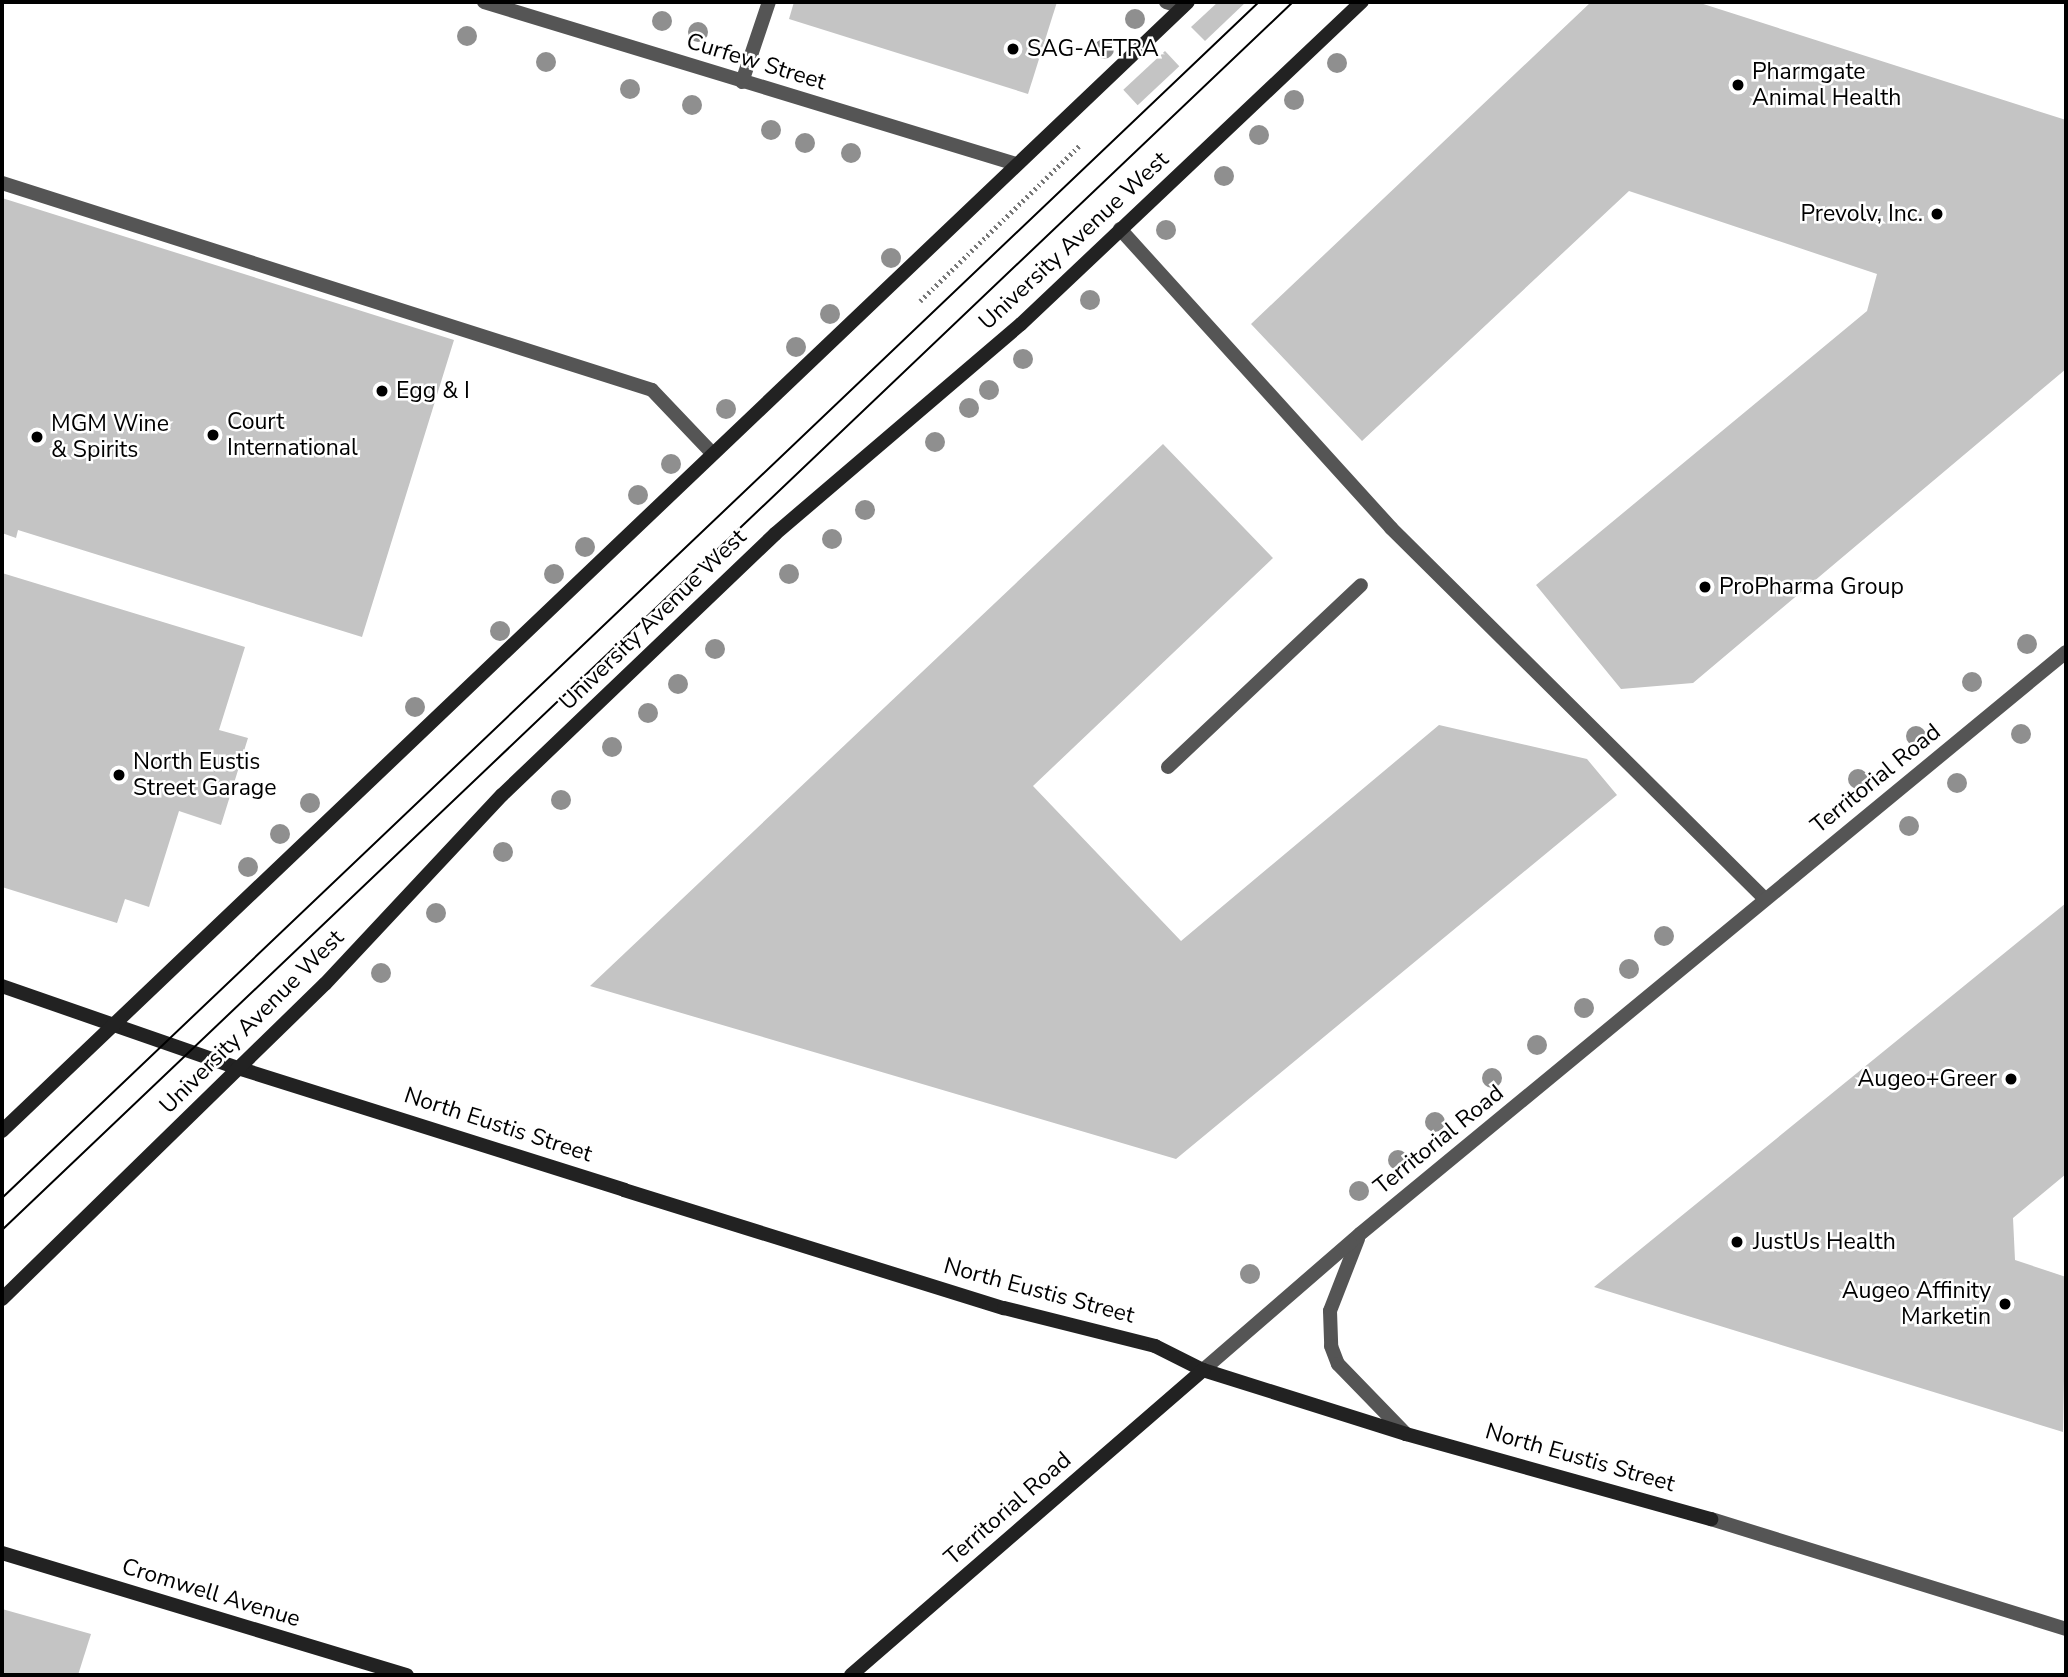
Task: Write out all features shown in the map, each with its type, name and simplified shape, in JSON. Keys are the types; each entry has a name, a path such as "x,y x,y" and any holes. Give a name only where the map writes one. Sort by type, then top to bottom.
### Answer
{"main road":[{"name":"University Avenue West","path":"2,1299 325,984 502,795 766,543 1021,324 1362,2"},
{"path":"2,1131 1185,4"},
{"name":"North Eustis Street","path":"2,986 117,1023 238,1068 1004,1308 1155,1346 1203,1370 1406,1434 1712,1518"},
{"name":"Territorial Road","path":"851,1675 1203,1370"},
{"name":"Cromwell Avenue","path":"2,1553 407,1675"}],"street":[{"name":"Curfew Street","path":"484,2 1016,164"},
{"path":"742,82 769,2"},
{"path":"1166,2 1185,4"},
{"path":"2,183 652,390 712,453"},
{"path":"1121,229 1391,528 1765,899"},
{"path":"1168,767 1361,585"},
{"name":"Territorial Road","path":"1203,1370 1360,1234 2066,652"},
{"path":"1360,1234 1330,1311 1331,1346 1338,1364 1406,1434"},
{"name":"North Eustis Street","path":"1712,1518 2066,1629"}],"path":[{"path":"920,300 1080,145"}],"building":[{"path":"794,2 1057,2 1028,94 789,19"},
{"path":"1218,2 1246,2 1205,41 1191,27"},
{"path":"1591,2 1697,2 2066,120 2066,369 1693,683 1621,689 1536,585 1867,311 1877,274 1629,191 1362,441 1251,324"},
{"path":"1165,51 1179,66 1138,105 1123,90"},
{"name":"Court International","path":"2,198 454,340 362,637 18,530 16,538 2,533"},
{"path":"1163,444 1273,558 1033,786 1181,941 1439,725 1587,759 1617,795 1176,1159 590,986"},
{"name":"North Eustis Street Garage","path":"2,573 245,647 219,730 248,738 221,825 179,811 149,907 125,899 117,923 2,887"},
{"path":"2066,903 2066,1174 2013,1218 2015,1260 2066,1277 2063,1432 1594,1287"},
{"path":"2,1609 91,1634 78,1675 2,1675"}],"tram line":[{"path":"2,1198 1259,2"},
{"path":"2,1230 1293,2"}],"place":[{"name":"SAG-AFTRA","path":"1013,49"},
{"name":"Pharmgate Animal Health","path":"1738,85"},
{"name":"Prevolv, Inc.","path":"1937,214"},
{"name":"Egg & I","path":"382,391"},
{"name":"Court International","path":"213,435"},
{"name":"MGM Wine & Spirits","path":"37,437"},
{"name":"ProPharma Group","path":"1705,587"},
{"name":"North Eustis Street Garage","path":"119,775"},
{"name":"Augeo+Greer","path":"2011,1079"},
{"name":"JustUs Health","path":"1737,1242"},
{"name":"Augeo Affinity Marketin","path":"2005,1304"}]}
